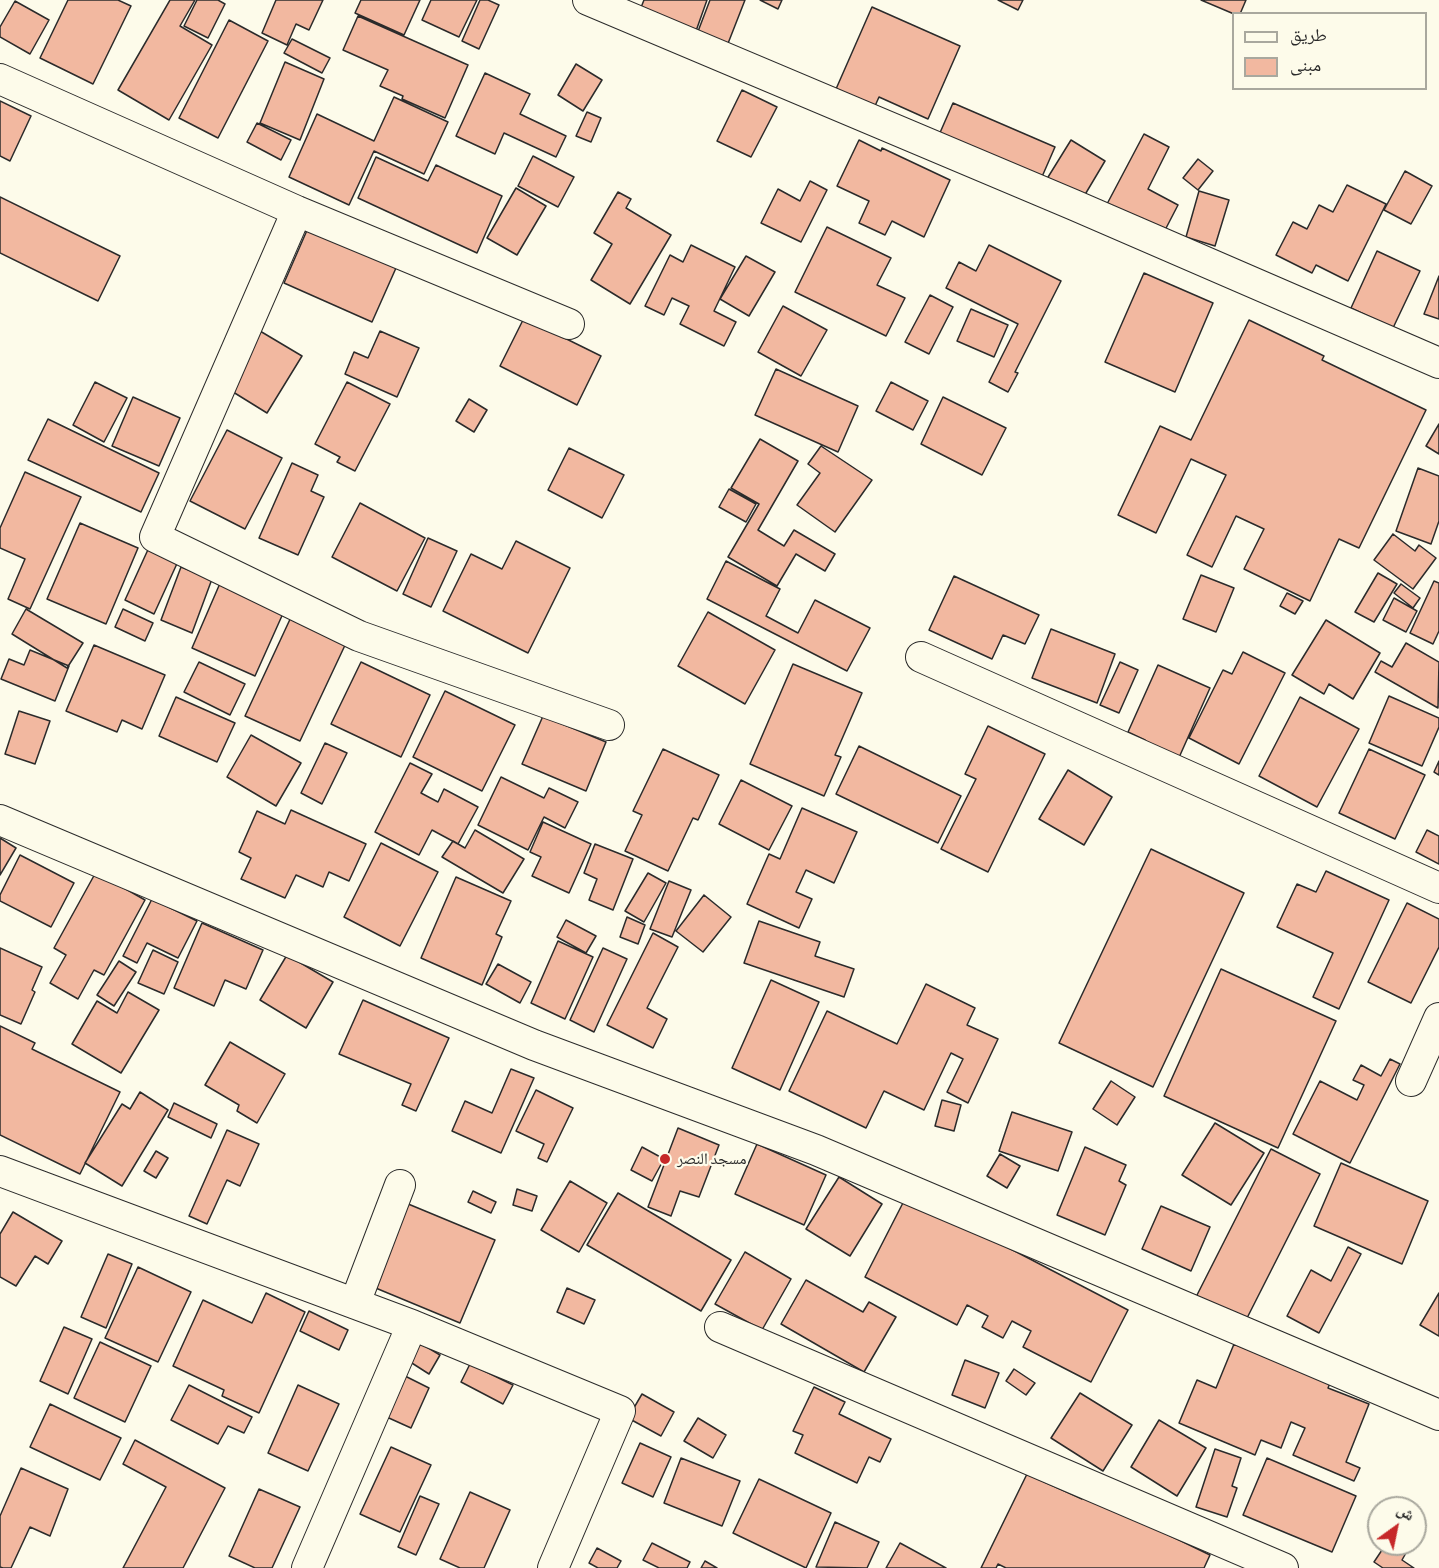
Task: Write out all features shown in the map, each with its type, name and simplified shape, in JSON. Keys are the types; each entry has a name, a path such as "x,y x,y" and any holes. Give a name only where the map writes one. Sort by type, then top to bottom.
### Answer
{"street":[{"path":"588,0 1074,205 1439,363"},
{"path":"0,79 297,211 569,324"},
{"path":"297,211 155,537 359,636 609,725"},
{"path":"921,657 1439,888"},
{"path":"0,820 534,1046 816,1150 1439,1414"},
{"path":"1410,1081 1439,1018"},
{"path":"2,1174 412,1325 620,1411 553,1568"},
{"path":"355,1304 400,1185"},
{"path":"307,1568 412,1325"},
{"path":"720,1326 1283,1568"}],"building":[{"path":"68,0 118,0 131,6 93,84 40,58"},
{"path":"170,0 195,0 180,26 212,45 169,120 118,90"},
{"path":"197,0 218,0 225,4 208,38 184,26"},
{"path":"276,0 323,0 309,30 296,24 287,45 262,33"},
{"path":"361,0 420,0 404,35 355,13"},
{"path":"431,0 477,0 459,37 422,20"},
{"path":"480,0 488,0 499,5 479,49 462,41"},
{"path":"644,0 707,0 696,31 640,10"},
{"path":"710,0 745,0 727,46 697,34"},
{"path":"760,0 782,0 778,9"},
{"path":"998,0 1023,0 1018,10"},
{"path":"1201,0 1246,0 1241,12 1232,13"},
{"path":"15,1 49,20 30,54 0,37 0,27"},
{"path":"872,7 960,46 928,119 879,97 875,106 836,89"},
{"path":"358,16 468,65 445,118 402,99 403,96 380,86 388,70 343,50"},
{"path":"229,20 268,41 218,138 179,118"},
{"path":"292,39 330,58 322,73 284,53"},
{"path":"285,62 324,79 300,140 260,123"},
{"path":"576,64 602,80 583,111 558,95"},
{"path":"485,73 530,94 520,114 566,136 556,157 504,133 495,154 456,136"},
{"path":"742,90 777,107 751,157 717,141"},
{"path":"394,97 448,122 424,174 374,151 349,205 289,177 317,114 374,141"},
{"path":"0,101 31,116 10,161 0,156"},
{"path":"953,103 1055,147 1041,179 939,135"},
{"path":"587,112 601,118 591,142 576,136"},
{"path":"257,123 291,140 281,160 247,142"},
{"path":"1144,134 1169,147 1148,189 1178,205 1163,234 1107,204"},
{"path":"859,140 881,151 882,148 950,180 924,237 892,221 885,235 859,223 869,201 837,186"},
{"path":"1071,140 1105,161 1080,203 1045,182"},
{"path":"533,156 574,177 558,207 518,186"},
{"path":"376,157 428,181 436,165 502,196 477,253 358,198"},
{"path":"1198,159 1213,171 1198,190 1183,178"},
{"path":"1405,171 1432,186 1411,224 1384,210"},
{"path":"810,181 827,190 801,242 761,223 778,189 800,201"},
{"path":"1347,185 1386,204 1348,281 1316,265 1312,273 1276,255 1293,222 1307,229 1319,205 1333,212"},
{"path":"516,188 546,206 517,255 487,238"},
{"path":"1199,191 1229,200 1215,246 1186,237"},
{"path":"618,192 631,199 626,208 671,235 630,304 591,280 612,244 594,233"},
{"path":"0,197 120,256 98,301 0,253"},
{"path":"827,227 891,258 877,285 905,298 886,336 795,292"},
{"path":"308,228 396,268 372,322 284,283"},
{"path":"691,245 735,267 714,311 736,322 724,346 680,324 689,306 672,298 664,315 645,306 670,255 683,262"},
{"path":"989,245 1061,281 1015,372 1018,373 1008,392 989,382 1018,324 946,288 959,262 976,271"},
{"path":"1377,251 1420,271 1393,328 1351,308"},
{"path":"746,256 775,272 749,316 720,299"},
{"path":"1144,273 1213,303 1175,392 1105,362"},
{"path":"1439,276 1439,319 1424,314"},
{"path":"930,295 953,307 929,354 905,342"},
{"path":"783,306 827,330 801,376 758,352"},
{"path":"971,309 1008,325 994,357 957,341"},
{"path":"524,318 601,356 577,405 500,366"},
{"path":"1249,320 1324,356 1322,360 1426,410 1359,548 1339,539 1310,601 1244,569 1264,529 1236,516 1212,567 1187,555 1226,475 1191,459 1156,533 1118,515 1160,426 1191,440"},
{"path":"260,331 302,356 267,413 225,387"},
{"path":"380,331 419,348 397,397 345,374 354,352 368,358"},
{"path":"776,369 858,406 838,452 755,415"},
{"path":"95,382 127,398 104,442 73,425"},
{"path":"347,382 390,404 355,471 337,462 340,457 315,444"},
{"path":"891,382 928,401 913,430 876,411"},
{"path":"133,397 180,418 159,466 112,446"},
{"path":"943,397 1006,428 982,475 921,444"},
{"path":"469,399 487,410 474,432 456,421"},
{"path":"48,419 159,473 141,512 28,460"},
{"path":"1439,424 1439,454 1426,446"},
{"path":"227,430 282,458 245,529 190,501"},
{"path":"760,439 798,461 758,530 784,546 794,530 835,554 825,571 796,554 777,586 728,557 759,504 731,488"},
{"path":"821,446 872,480 835,532 797,505 820,473 808,464"},
{"path":"569,448 624,475 602,518 548,490"},
{"path":"292,463 318,475 311,491 324,497 298,555 259,538"},
{"path":"1418,468 1439,476 1439,521 1431,544 1396,531"},
{"path":"25,472 81,497 30,609 8,599 25,559 0,548 0,528"},
{"path":"729,489 756,504 746,522 719,507"},
{"path":"360,503 425,538 397,591 332,557"},
{"path":"80,523 138,548 106,624 47,599"},
{"path":"1393,534 1415,551 1419,545 1436,558 1413,589 1374,560"},
{"path":"428,538 457,551 431,607 403,594"},
{"path":"516,541 570,568 528,653 443,611 471,554 502,569"},
{"path":"151,543 180,557 154,614 125,600"},
{"path":"726,561 780,589 766,616 798,633 815,600 870,628 847,671 707,599"},
{"path":"181,567 212,579 192,633 161,620"},
{"path":"1378,573 1397,584 1374,622 1355,612"},
{"path":"1201,575 1234,588 1216,632 1183,619"},
{"path":"954,576 1039,615 1025,644 1003,635 992,659 929,630"},
{"path":"221,581 285,609 255,676 192,648"},
{"path":"1434,581 1439,583 1439,631 1433,644 1410,633"},
{"path":"1401,584 1420,598 1413,608 1394,593"},
{"path":"1287,593 1303,601 1295,614 1280,606"},
{"path":"1394,598 1417,611 1406,632 1383,620"},
{"path":"26,609 83,643 67,668 12,634"},
{"path":"123,609 153,623 145,641 115,627"},
{"path":"708,612 775,650 745,704 678,666"},
{"path":"292,615 347,641 300,741 245,716"},
{"path":"1326,620 1380,653 1353,699 1329,684 1324,694 1292,675"},
{"path":"1051,629 1115,654 1097,703 1032,678"},
{"path":"1406,643 1439,662 1438,708 1375,672 1381,661 1392,667"},
{"path":"94,645 165,675 142,729 122,720 117,732 66,711"},
{"path":"30,650 69,666 55,701 1,679 9,659 24,665"},
{"path":"1243,652 1285,673 1239,764 1189,738 1223,670 1232,674"},
{"path":"199,662 245,684 230,715 184,692"},
{"path":"361,662 430,695 401,757 331,724"},
{"path":"1120,662 1138,670 1119,713 1100,705"},
{"path":"793,664 862,693 835,755 841,757 824,796 750,764"},
{"path":"1158,665 1210,688 1177,762 1142,746 1145,740 1128,732"},
{"path":"445,691 515,725 482,791 413,757"},
{"path":"1389,696 1439,718 1439,727 1422,766 1369,743"},
{"path":"176,697 235,723 217,762 159,736"},
{"path":"1300,697 1359,729 1317,807 1259,776"},
{"path":"19,711 50,721 35,764 5,754"},
{"path":"543,716 606,742 586,791 522,764"},
{"path":"988,726 1045,754 988,872 941,849 976,779 965,774"},
{"path":"251,735 301,763 276,806 227,777"},
{"path":"325,743 347,753 322,804 301,793"},
{"path":"859,746 961,796 938,843 836,794"},
{"path":"663,749 719,775 698,820 693,818 668,871 625,851 642,815 633,811"},
{"path":"1369,749 1425,775 1395,839 1339,813"},
{"path":"1439,761 1439,775 1434,772"},
{"path":"410,763 432,774 421,793 438,802 444,789 478,807 458,844 432,830 419,855 375,832"},
{"path":"1068,770 1112,797 1084,845 1039,819"},
{"path":"501,777 544,798 549,788 578,802 565,828 544,817 528,850 478,825"},
{"path":"741,780 792,806 769,850 719,824"},
{"path":"802,808 857,832 834,883 806,870 796,892 812,899 799,928 747,904 769,854 780,859"},
{"path":"291,810 366,844 349,881 329,872 323,887 296,875 285,898 241,879 251,858 239,852 257,811 285,824"},
{"path":"543,822 591,844 569,893 532,876 541,857 530,852"},
{"path":"475,830 524,859 503,893 442,857 453,841 465,848"},
{"path":"1427,830 1439,836 1439,864 1416,852"},
{"path":"0,838 16,848 0,875"},
{"path":"381,843 438,872 400,946 344,917"},
{"path":"595,844 633,859 613,910 589,900 597,879 584,873"},
{"path":"1151,849 1244,893 1153,1087 1059,1043"},
{"path":"20,855 74,883 51,927 0,901 0,895"},
{"path":"1326,871 1389,900 1339,1009 1313,997 1333,953 1277,927 1297,884 1316,892"},
{"path":"96,872 145,900 104,975 94,970 78,999 50,983 66,955 54,948"},
{"path":"648,873 666,883 644,922 625,911"},
{"path":"456,877 511,901 496,934 502,937 482,985 421,958"},
{"path":"669,881 691,890 672,937 650,929"},
{"path":"704,895 731,917 703,952 676,931"},
{"path":"152,899 197,921 178,958 147,943 137,963 123,956"},
{"path":"1407,903 1439,919 1439,947 1411,1003 1368,982"},
{"path":"627,917 645,925 638,944 620,937"},
{"path":"566,920 596,936 586,953 557,937"},
{"path":"759,921 820,942 815,956 854,969 844,997 744,963"},
{"path":"202,923 263,950 246,989 225,980 214,1006 174,988"},
{"path":"653,933 678,947 647,1008 667,1019 653,1048 607,1025"},
{"path":"558,941 593,957 565,1019 531,1003"},
{"path":"0,948 42,967 32,990 35,992 21,1024 0,1015"},
{"path":"603,948 627,959 594,1032 570,1020"},
{"path":"153,950 178,962 164,994 138,983"},
{"path":"287,955 333,982 306,1028 260,1000"},
{"path":"119,961 136,972 114,1006 97,995"},
{"path":"498,964 531,982 520,1003 486,984"},
{"path":"1221,969 1336,1021 1278,1148 1164,1096"},
{"path":"771,980 819,1002 780,1090 732,1068"},
{"path":"926,984 975,1008 967,1025 998,1039 968,1103 947,1092 963,1059 951,1053 924,1110 884,1091 866,1128 789,1091 827,1011 897,1044"},
{"path":"128,992 159,1010 121,1073 72,1044 97,1001 117,1013"},
{"path":"363,1000 449,1038 416,1111 402,1105 411,1084 339,1054"},
{"path":"0,1026 35,1043 32,1049 120,1092 80,1174 0,1135"},
{"path":"230,1042 285,1074 257,1123 237,1111 239,1105 205,1085"},
{"path":"1390,1059 1400,1064 1350,1163 1293,1134 1320,1081 1357,1100 1364,1085 1353,1080 1361,1065 1381,1076"},
{"path":"511,1069 534,1078 501,1153 452,1131 465,1101 492,1113"},
{"path":"1111,1081 1135,1097 1117,1125 1093,1109"},
{"path":"536,1090 573,1108 547,1162 538,1158 544,1144 516,1131"},
{"path":"140,1092 168,1110 122,1186 85,1163 122,1104 130,1109"},
{"path":"942,1100 961,1105 954,1131 935,1126"},
{"path":"174,1103 217,1124 211,1138 168,1117"},
{"path":"1012,1112 1072,1132 1058,1171 999,1151"},
{"path":"1215,1123 1264,1153 1231,1205 1182,1175"},
{"path":"678,1128 719,1145 699,1197 680,1191 671,1216 648,1207"},
{"path":"227,1130 259,1144 240,1186 227,1180 207,1224 189,1216"},
{"path":"757,1144 826,1175 804,1225 735,1194"},
{"path":"642,1147 664,1159 652,1181 631,1170"},
{"path":"1085,1147 1126,1165 1119,1181 1126,1185 1105,1235 1057,1215"},
{"path":"1271,1149 1320,1174 1245,1322 1196,1297"},
{"path":"156,1151 168,1158 156,1178 144,1171"},
{"path":"1000,1154 1020,1166 1007,1188 987,1176"},
{"path":"1341,1163 1428,1201 1402,1264 1314,1226"},
{"path":"839,1177 882,1204 850,1256 806,1229"},
{"path":"570,1181 607,1203 579,1252 541,1230"},
{"path":"517,1189 537,1196 532,1211 513,1205"},
{"path":"473,1191 496,1202 491,1213 468,1202"},
{"path":"618,1193 731,1260 701,1311 587,1245"},
{"path":"907,1195 1128,1310 1091,1382 1023,1347 1031,1331 1012,1321 1003,1338 982,1327 988,1316 967,1305 957,1325 865,1277"},
{"path":"401,1201 495,1240 460,1323 366,1284"},
{"path":"1161,1206 1210,1227 1191,1271 1142,1249"},
{"path":"13,1212 62,1241 48,1264 35,1256 16,1286 0,1277 0,1234"},
{"path":"1348,1247 1361,1254 1319,1333 1287,1316 1311,1270 1331,1281"},
{"path":"745,1252 791,1279 762,1330 715,1304"},
{"path":"108,1254 132,1264 106,1328 81,1317"},
{"path":"138,1267 191,1292 158,1362 105,1338"},
{"path":"806,1280 863,1312 869,1302 896,1317 864,1372 781,1324"},
{"path":"567,1288 595,1300 584,1324 557,1312"},
{"path":"266,1293 305,1312 259,1413 222,1396 224,1390 173,1366 203,1300 252,1323"},
{"path":"1439,1293 1439,1336 1420,1325"},
{"path":"309,1311 348,1330 339,1350 300,1331"},
{"path":"64,1327 92,1339 68,1394 40,1381"},
{"path":"415,1340 440,1355 429,1374 404,1358"},
{"path":"100,1342 151,1366 125,1422 74,1398"},
{"path":"1234,1344 1330,1383 1328,1388 1369,1404 1346,1462 1360,1468 1354,1481 1293,1455 1305,1428 1291,1422 1281,1448 1261,1440 1255,1455 1179,1423 1197,1380 1216,1388"},
{"path":"965,1360 999,1373 985,1408 952,1395"},
{"path":"470,1364 513,1385 503,1404 461,1382"},
{"path":"1014,1369 1035,1383 1026,1395 1006,1381"},
{"path":"399,1373 429,1388 411,1428 380,1414"},
{"path":"189,1385 252,1417 244,1433 228,1426 218,1444 171,1420"},
{"path":"298,1385 339,1404 308,1471 268,1453"},
{"path":"814,1387 845,1402 839,1414 891,1439 880,1462 869,1457 857,1483 795,1453 803,1435 793,1431"},
{"path":"1080,1393 1132,1425 1103,1471 1051,1438"},
{"path":"642,1394 674,1412 661,1436 628,1418"},
{"path":"50,1404 121,1438 100,1480 30,1447"},
{"path":"698,1418 726,1435 713,1458 684,1441"},
{"path":"1159,1420 1206,1448 1177,1496 1131,1467"},
{"path":"135,1440 225,1488 183,1568 123,1568 166,1487 123,1464"},
{"path":"640,1443 671,1457 653,1497 622,1483"},
{"path":"391,1447 431,1465 400,1532 360,1514"},
{"path":"1215,1449 1241,1458 1232,1486 1237,1488 1227,1517 1196,1507"},
{"path":"681,1458 740,1481 722,1526 664,1503"},
{"path":"1267,1458 1356,1496 1332,1552 1243,1515"},
{"path":"21,1468 68,1489 50,1536 30,1527 11,1568 3,1568 0,1567 0,1516"},
{"path":"1027,1474 1082,1499 1084,1494 1210,1555 1204,1568 1006,1568 998,1564 996,1568 981,1568"},
{"path":"759,1479 831,1513 806,1568 733,1533"},
{"path":"259,1489 300,1507 272,1568 255,1568 229,1556"},
{"path":"470,1492 510,1510 484,1568 460,1568 440,1559"},
{"path":"420,1496 439,1504 416,1555 398,1547"},
{"path":"835,1522 879,1542 867,1568 816,1567"},
{"path":"652,1543 690,1562 687,1568 659,1568 643,1560"},
{"path":"900,1543 946,1568 886,1568"},
{"path":"597,1548 621,1561 617,1568 598,1568 589,1563"},
{"path":"1378,1556 1404,1556 1402,1560 1414,1568 1383,1568 1374,1562"},
{"path":"705,1561 717,1568 701,1568"}],"place":[{"name":"مسجد النصر","path":"665,1159"}]}
